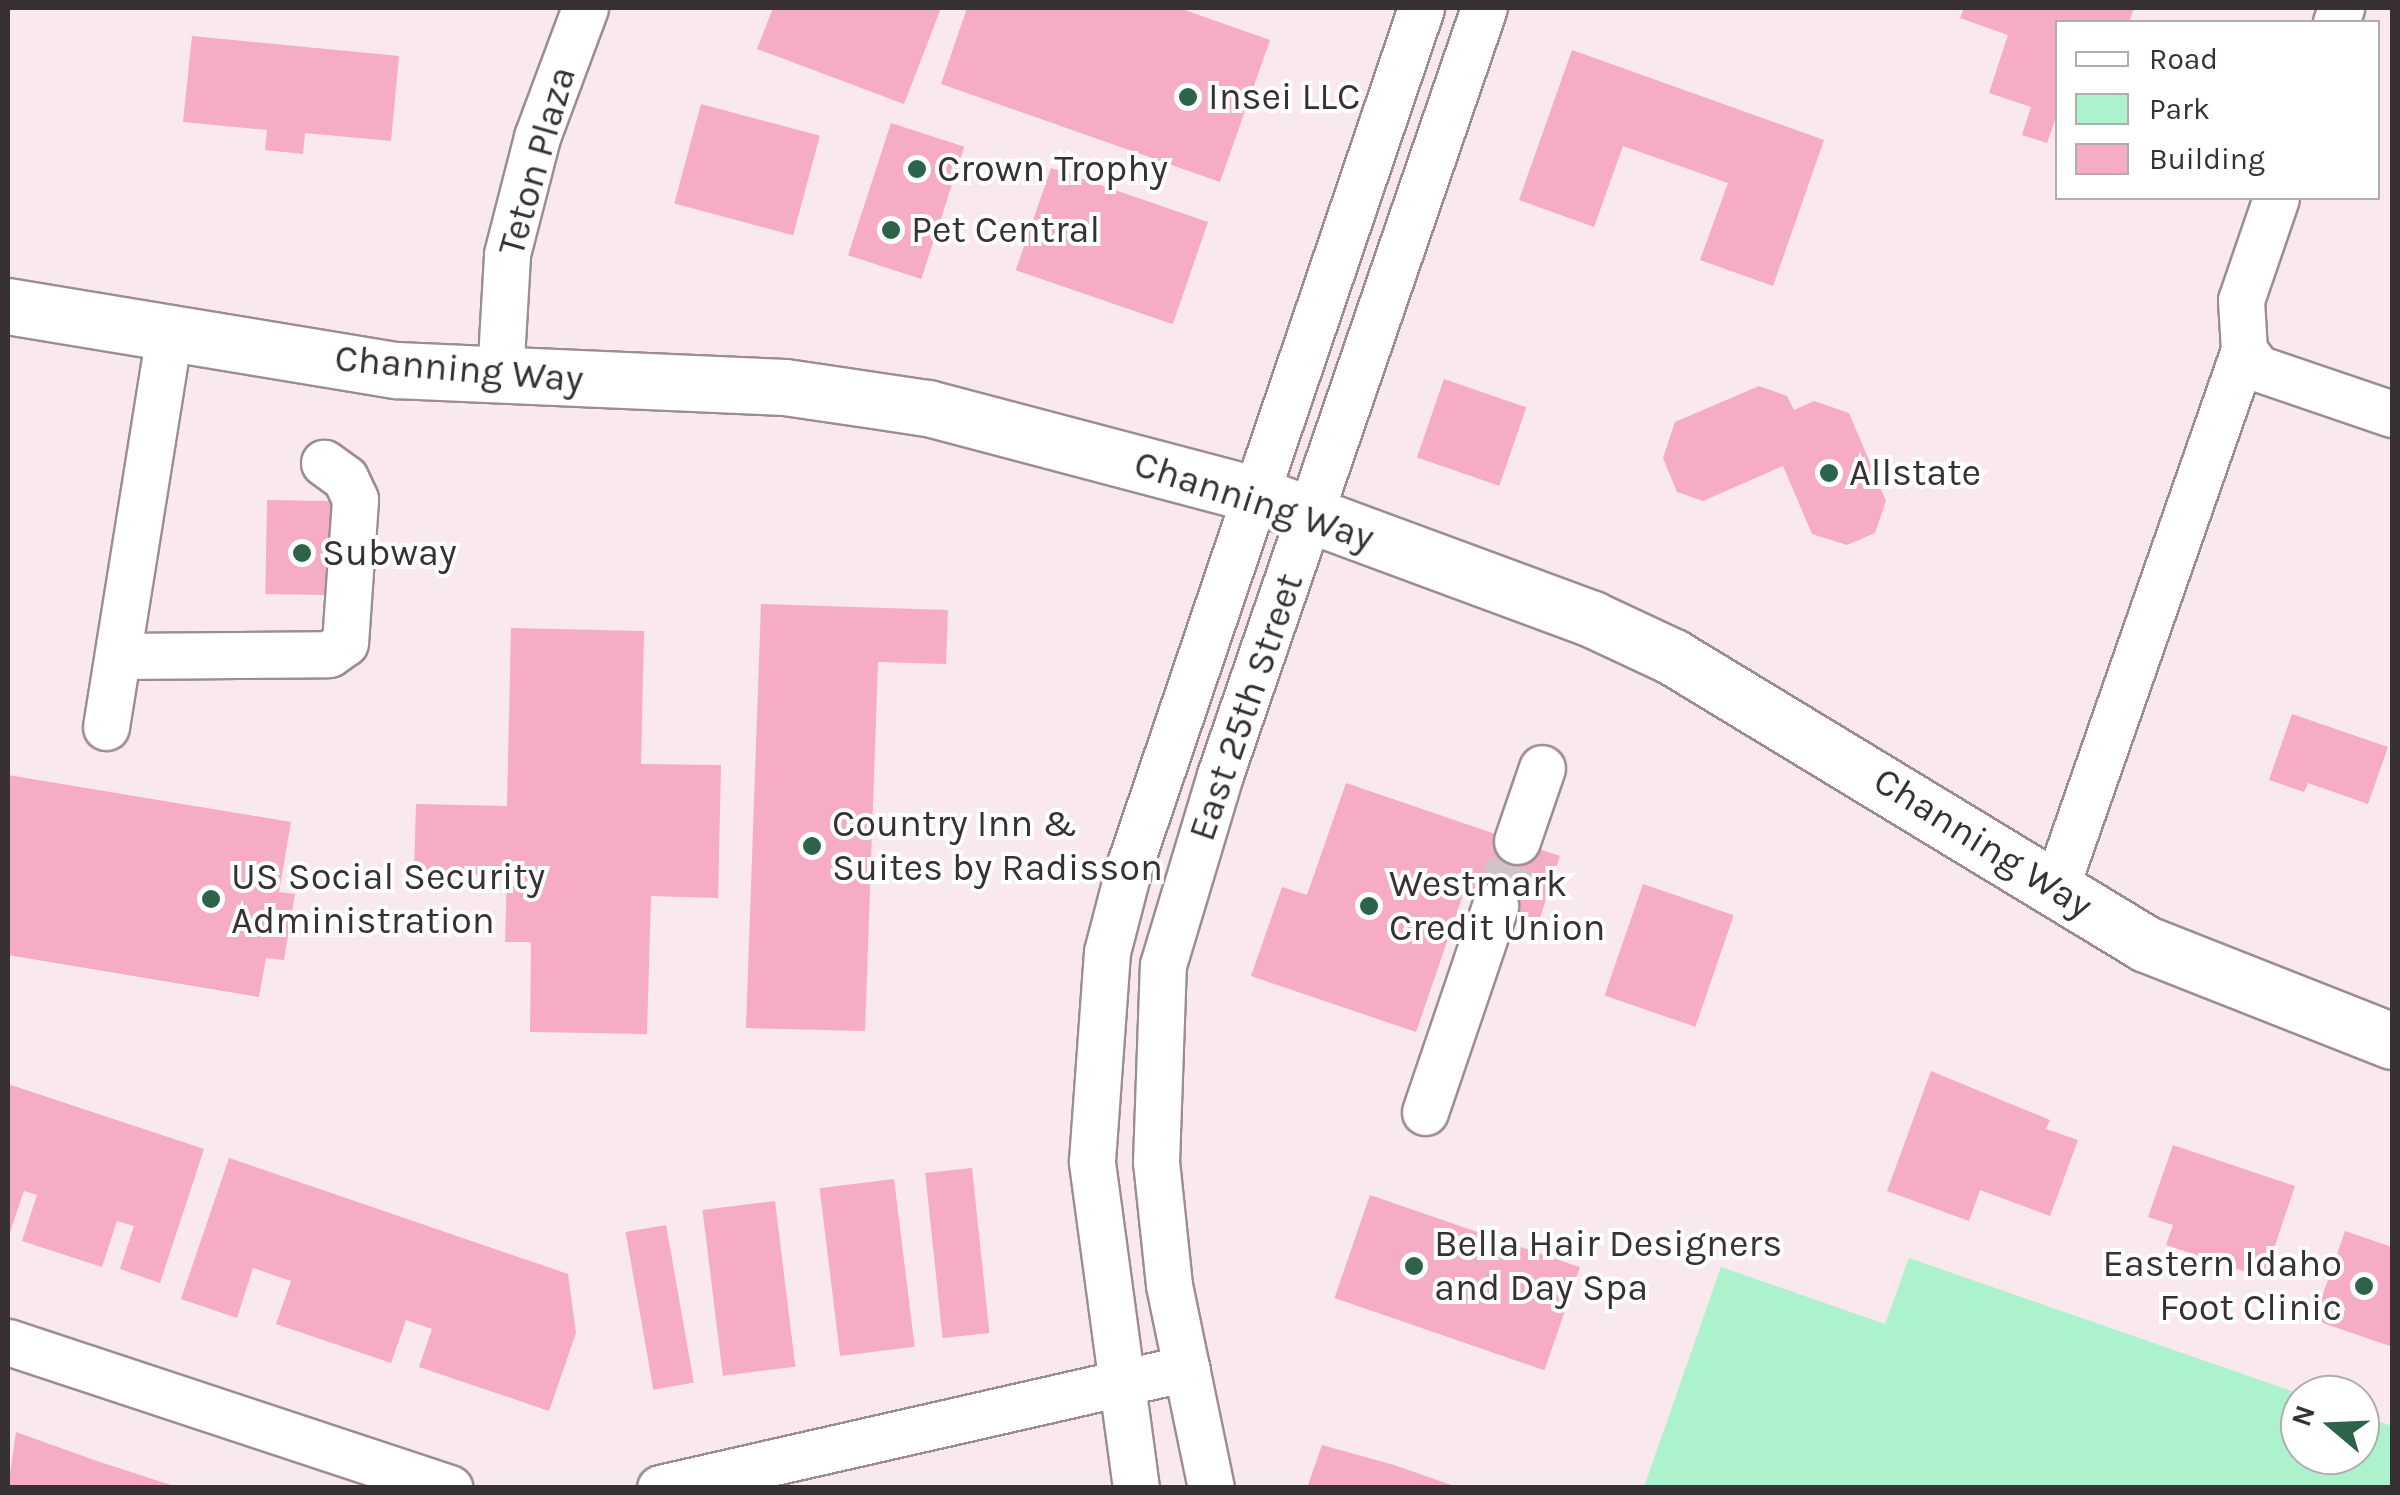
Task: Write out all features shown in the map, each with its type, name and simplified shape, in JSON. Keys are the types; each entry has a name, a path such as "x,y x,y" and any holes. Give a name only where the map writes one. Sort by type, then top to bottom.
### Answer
{"main road":[{"name":"Channing Way","path":"8,306 396,370 785,387 928,408 1256,496 1592,619 1673,657 2146,944 2392,1041"}],"street":[{"name":"Teton Plaza","path":"500,377 507,254 537,137 585,8"},
{"name":"East 25th Street","path":"1136,1488 1092,1160 1107,952 1421,8"},
{"name":"East 25th Street","path":"1211,1488 1169,1286 1156,1162 1163,964 1484,8"},
{"path":"2055,890 2244,350 2241,300 2275,200"},
{"path":"106,727 169,333"},
{"path":"2244,350 2256,368 2392,414"},
{"path":"118,656 328,654 345,643 354,499 345,478 324,463"},
{"path":"1517,841 1542,768"},
{"path":"1425,1112 1496,906"},
{"path":"8,1342 450,1488"},
{"path":"660,1488 1187,1368"}],"green space":[{"path":"1909,1258 2280,1387 2280,1475 2380,1475 2380,1422 2392,1426 2392,1487 1644,1487 1721,1267 1885,1324"}],"building":[{"path":"773,8 941,8 904,104 757,49"},
{"path":"967,8 1179,8 1270,40 1220,182 941,84"},
{"path":"1964,8 2134,8 2130,20 2055,20 2055,120 2047,143 2022,135 2031,107 1989,93 2008,35 1960,18"},
{"path":"192,36 399,56 391,141 305,133 303,154 265,150 267,130 183,122"},
{"path":"1572,50 1824,140 1773,286 1700,260 1728,183 1623,146 1594,227 1519,200"},
{"path":"701,104 820,136 793,235 674,203"},
{"path":"891,123 964,147 921,279 848,255"},
{"path":"1051,168 1208,222 1173,324 1016,270"},
{"path":"1444,379 1526,407 1499,486 1417,457"},
{"path":"1759,386 1787,396 1794,410 1814,401 1849,413 1886,501 1875,533 1847,545 1812,534 1783,466 1703,501 1677,492 1663,458 1675,422"},
{"path":"267,500 345,501 343,595 265,594"},
{"name":"Country Inn & Suites by Radisson","path":"761,604 948,610 946,664 878,662 865,1031 746,1028"},
{"path":"511,628 644,631 641,764 721,765 718,898 651,896 647,1034 530,1032 531,942 505,942 507,876 414,874 416,804 507,806"},
{"path":"2292,714 2388,747 2368,804 2308,783 2304,792 2269,780"},
{"path":"8,775 291,822 279,892 295,894 284,960 266,958 259,997 8,955"},
{"path":"1346,783 1560,856 1539,921 1463,895 1416,1032 1251,976 1282,887 1307,895"},
{"path":"1643,884 1734,915 1695,1027 1605,996"},
{"path":"1931,1071 2050,1120 2046,1129 2078,1140 2050,1216 1980,1190 1969,1221 1887,1191"},
{"path":"8,1084 204,1149 160,1283 120,1269 134,1226 117,1221 102,1267 22,1241 37,1195 24,1191 8,1238"},
{"path":"2173,1145 2295,1186 2264,1278 2166,1245 2173,1225 2148,1217"},
{"path":"229,1158 568,1274 576,1333 549,1411 419,1367 432,1329 406,1320 391,1363 276,1324 291,1281 253,1268 237,1318 181,1299"},
{"path":"972,1168 989,1333 943,1338 925,1173"},
{"path":"894,1179 915,1347 840,1356 820,1188"},
{"path":"1370,1195 1580,1267 1544,1370 1335,1298"},
{"path":"775,1201 795,1367 723,1376 703,1210"},
{"path":"666,1225 694,1383 653,1390 626,1232"},
{"path":"2345,1231 2392,1247 2390,1346 2314,1320"},
{"path":"16,1432 94,1460 180,1488 8,1488"},
{"path":"1322,1445 1394,1465 1460,1488 1307,1488"}],"tunnel":[{"path":"1495,906 1517,841"}],"place":[{"name":"Insei LLC","path":"1188,97"},
{"name":"Crown Trophy","path":"917,169"},
{"name":"Pet Central","path":"891,230"},
{"name":"Allstate","path":"1829,473"},
{"name":"Subway","path":"302,553"},
{"name":"Country Inn & Suites by Radisson","path":"812,846"},
{"name":"US Social Security Administration","path":"211,899"},
{"name":"Westmark Credit Union","path":"1369,906"},
{"name":"Bella Hair Designers and Day Spa","path":"1414,1266"},
{"name":"Eastern Idaho Foot Clinic","path":"2364,1286"}]}
